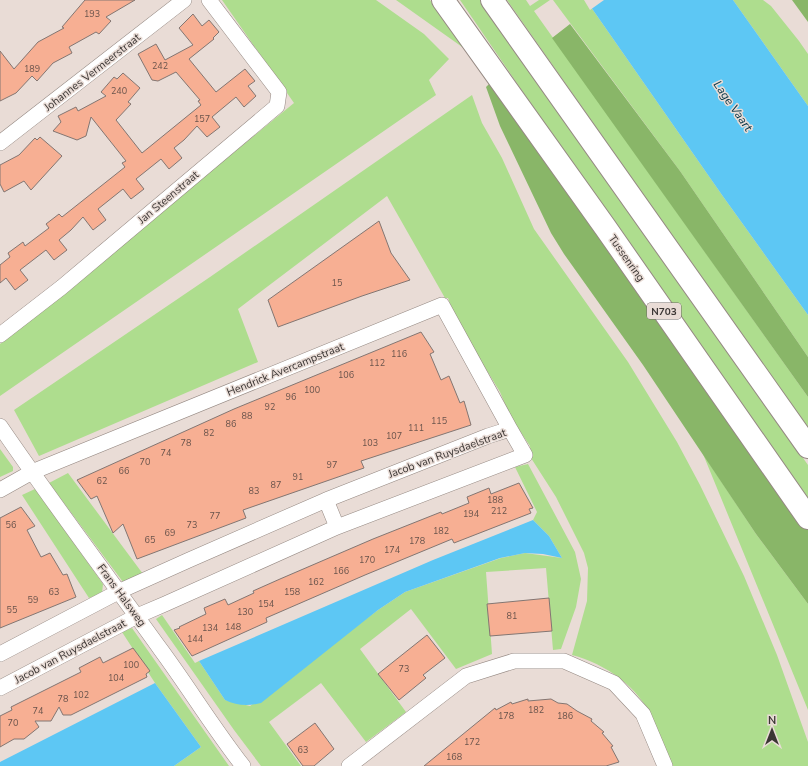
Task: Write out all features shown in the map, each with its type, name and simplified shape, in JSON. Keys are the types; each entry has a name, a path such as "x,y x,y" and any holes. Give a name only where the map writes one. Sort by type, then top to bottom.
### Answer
{"highway":[{"name":"Tussenring","path":"443,0 605,227 808,518"},
{"path":"492,0 808,447"}],"street":[{"name":"Johannes Vermeerstraat","path":"0,143 184,0"},
{"name":"Jan Steenstraat","path":"0,335 62,286 277,106 279,92 209,0"},
{"name":"Hendrick Avercampstraat","path":"0,490 32,472 442,305 510,429"},
{"name":"Frans Halsweg","path":"0,426 120,591 243,766"},
{"name":"Jacob van Ruysdaelstraat","path":"0,654 120,591 188,560 326,500 488,436 510,429 525,455 337,527 137,616 0,688"},
{"path":"326,500 337,527"},
{"path":"349,766 466,676 514,661 564,661 614,683 643,714 665,766"}],"green space":[{"path":"222,0 376,0 424,34 449,59 429,80 436,95 0,396 0,344 294,103"},
{"path":"396,0 430,0 465,49"},
{"path":"460,0 482,0 662,259 808,465 808,498 551,133"},
{"path":"507,0 526,0 530,6 539,0 550,0 534,11 808,397 808,430"},
{"path":"553,0 586,0 808,315 808,357 680,171"},
{"path":"733,0 763,0 771,6 799,41 808,54 808,106"},
{"path":"792,0 808,0 808,22"},
{"path":"570,24 680,171 808,357 808,397 552,38"},
{"path":"489,84 594,224 808,530 808,604 756,534 643,365 564,254 551,233 500,126 486,87"},
{"path":"472,95 482,123 502,158 534,229 628,362 677,442 700,485 744,576 777,655 808,742 808,766 671,766 653,720 639,697 620,678 609,671 597,664 572,655 587,601 588,568 584,553 556,497 531,458 530,446 511,418 500,392 459,329 448,298 445,298 387,196 238,309 258,362 39,456 14,410 210,277"},
{"path":"0,449 13,467 13,471 0,477"},
{"path":"703,454 756,534 808,604 808,710"},
{"path":"528,464 575,552 581,579 576,607 561,649 553,650 546,568 486,572 492,654 456,669 411,609 360,649 406,712 366,742 321,683 269,722 301,766 261,766 156,619 162,615 195,663 199,661 225,700 250,706 378,610 405,592 501,558 525,553 562,558 549,536 533,520 537,512 515,467"},
{"path":"68,473 143,574 123,582 49,483"},
{"path":"35,489 103,584 102,593 89,598 22,495"},
{"path":"132,628 229,766 174,766 201,747 155,683 122,632"}],"water":[{"name":"Lage Vaart","path":"586,0 733,0 808,106 808,315 722,195"},
{"path":"533,520 549,536 562,558 543,554 525,553 500,558 405,592 378,610 261,703 243,705 225,700 199,661 433,560"},
{"path":"155,683 201,747 174,766 0,766 0,762"}],"pier":[{"path":"584,0 604,0 590,10"}],"building":[{"path":"85,0 135,0 106,17 111,21 99,34 96,32 69,47 72,53 53,63 37,81 32,76 16,93 0,101 0,51 14,69 38,42 64,28 62,27"},
{"path":"193,14 202,26 209,20 219,32 213,38 214,39 189,59 216,92 245,69 255,81 248,86 256,96 244,107 236,97 212,117 220,127 207,137 197,126 174,148 182,158 169,169 161,159 136,179 144,189 131,199 123,189 98,209 106,220 93,230 83,217 59,240 67,250 54,260 46,250 20,270 28,280 15,290 6,278 0,283 0,265 10,257 8,253 23,242 25,246 49,228 46,224 59,214 62,217 125,167 122,163 126,161 91,117 86,136 77,140 53,131 61,122 58,116 76,107 78,111 106,96 101,92 114,77 117,79 123,73 140,88 128,102 131,104 116,120 142,153 201,105 198,101 200,100 176,72 158,81 152,80 138,54 156,44 165,60 193,45 179,28"},
{"path":"40,137 62,156 31,190 24,181 4,192 0,184 0,165 19,155 35,138 37,140"},
{"path":"379,221 391,253 410,280 278,327 268,300"},
{"path":"421,332 434,352 430,354 441,380 449,376 460,403 464,401 471,425 361,461 364,468 243,510 246,518 137,559 123,524 113,533 97,496 91,499 77,480 234,409"},
{"path":"519,483 533,508 529,509 531,513 454,543 452,539 365,575 266,618 267,622 192,656 174,630 206,614 204,608 225,599 228,605 254,593 253,591 373,539 441,512 442,514 469,503 467,497 489,488 491,494"},
{"path":"21,507 35,526 27,530 41,557 50,553 63,575 67,574 76,597 0,628 0,518"},
{"path":"549,598 552,631 490,636 487,604"},
{"path":"427,635 445,658 423,675 426,678 399,700 378,674"},
{"path":"133,648 150,671 146,674 147,677 71,715 63,715 59,707 51,721 35,721 39,727 24,739 14,739 0,747 0,716 12,710 11,707 81,672 79,668 100,657 103,663"},
{"path":"528,699 528,701 551,699 558,703 567,704 592,719 591,721 604,732 602,733 613,746 611,747 619,762 606,766 424,766 495,708 496,710 511,702 512,704"},
{"path":"315,723 334,749 314,766 303,766 287,744"}]}
